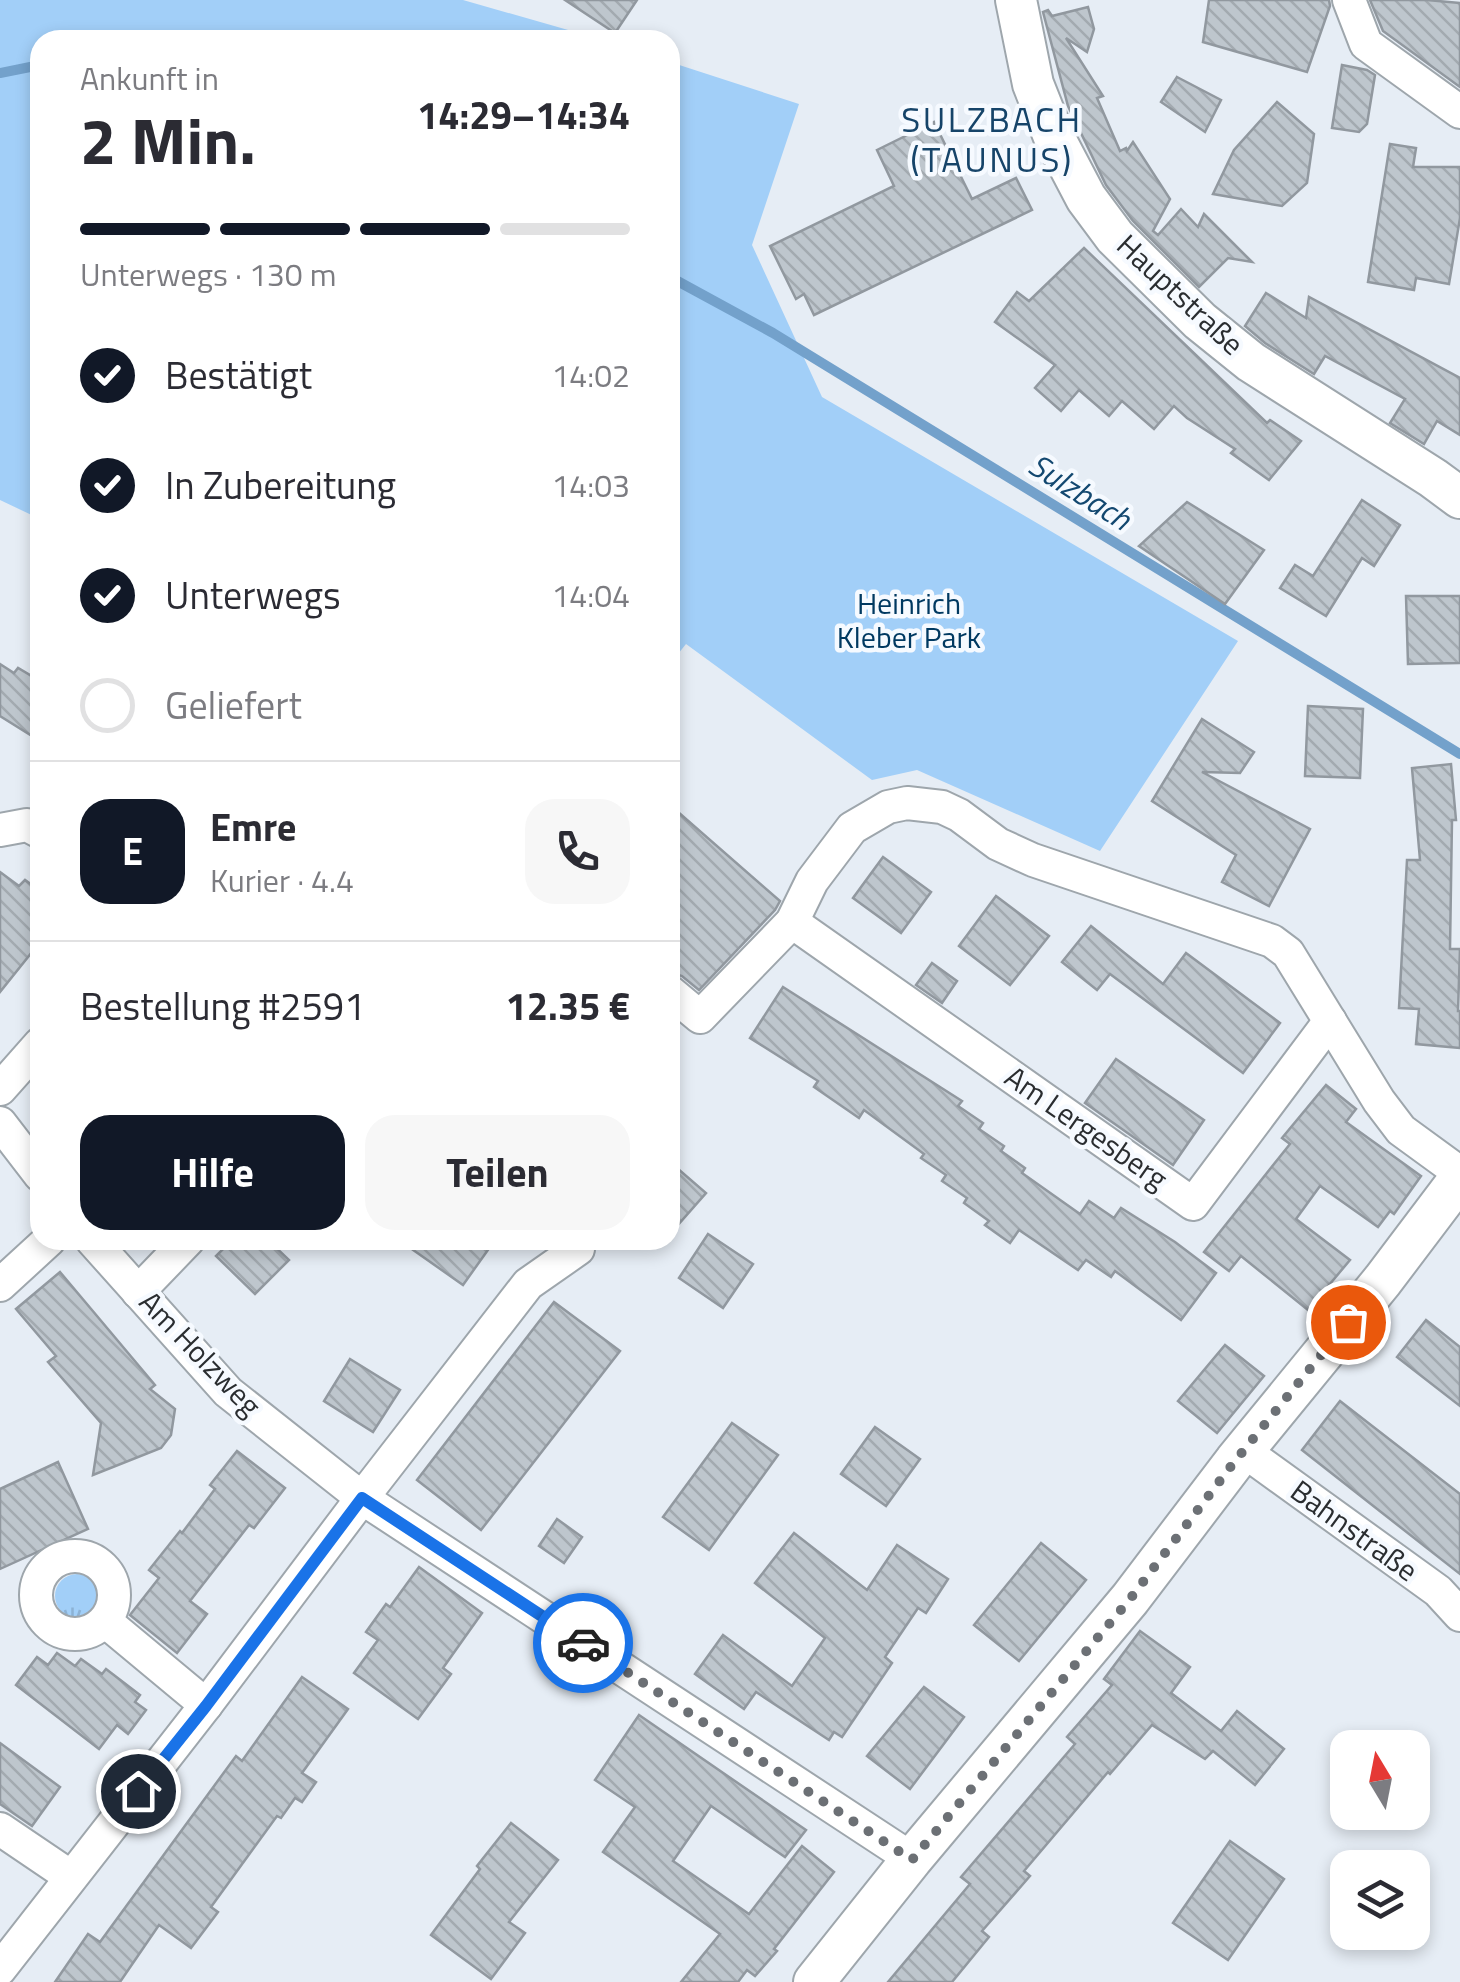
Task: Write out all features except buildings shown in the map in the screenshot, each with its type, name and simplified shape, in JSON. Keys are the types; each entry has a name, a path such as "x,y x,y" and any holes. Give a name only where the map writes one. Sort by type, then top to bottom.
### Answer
{"street":[{"name":"Hauptstraße","path":"1016,0 1033,84 1054,137 1086,198 1115,237 1200,320 1252,362 1460,498"},
{"path":"1349,0 1366,44 1460,112"},
{"path":"680,1000 700,1017 792,922 812,881 852,828 888,807 907,803 942,807 959,814 998,844 1033,860 1272,941 1288,954 1379,1101 1402,1130 1460,1175 1383,1280 1130,1599 814,1982"},
{"path":"0,830 30,827"},
{"name":"Am Lergesberg","path":"792,922 1193,1204 1330,1021"},
{"path":"0,1089 30,1055"},
{"path":"0,1123 30,1162"},
{"path":"0,1285 38,1250"},
{"name":"Am Holzweg","path":"101,1250 228,1392 362,1498 912,1860"},
{"path":"138,1292 178,1250"},
{"path":"0,1969 528,1284 577,1250"},
{"name":"Bahnstraße","path":"1244,1451 1438,1591 1460,1615"},
{"path":"105,1621 206,1706"},
{"path":"0,1829 71,1876"}],"green space":[{"path":"0,0 463,0 568,30 30,30 30,514 0,500"},
{"name":"Heinrich Kleber Park","path":"680,65 799,104 752,245 822,397 1238,641 1100,851 917,770 872,780 686,644 680,652"},
{"path":"77,1574 93,1580 99,1596 93,1612 77,1618 61,1612 55,1596 61,1580"}],"waterway":[{"name":"Sulzbach","path":"0,73 30,67"},
{"name":"Sulzbach","path":"680,282 773,333 1460,754"}],"way so far":[{"path":"583,1643 912,1860 1130,1599 1348,1322"}],"district":[{"name":"SULZBACH (TAUNUS)","path":"992,140"}],"route":[{"path":"138,1791 362,1498 583,1643"}]}
